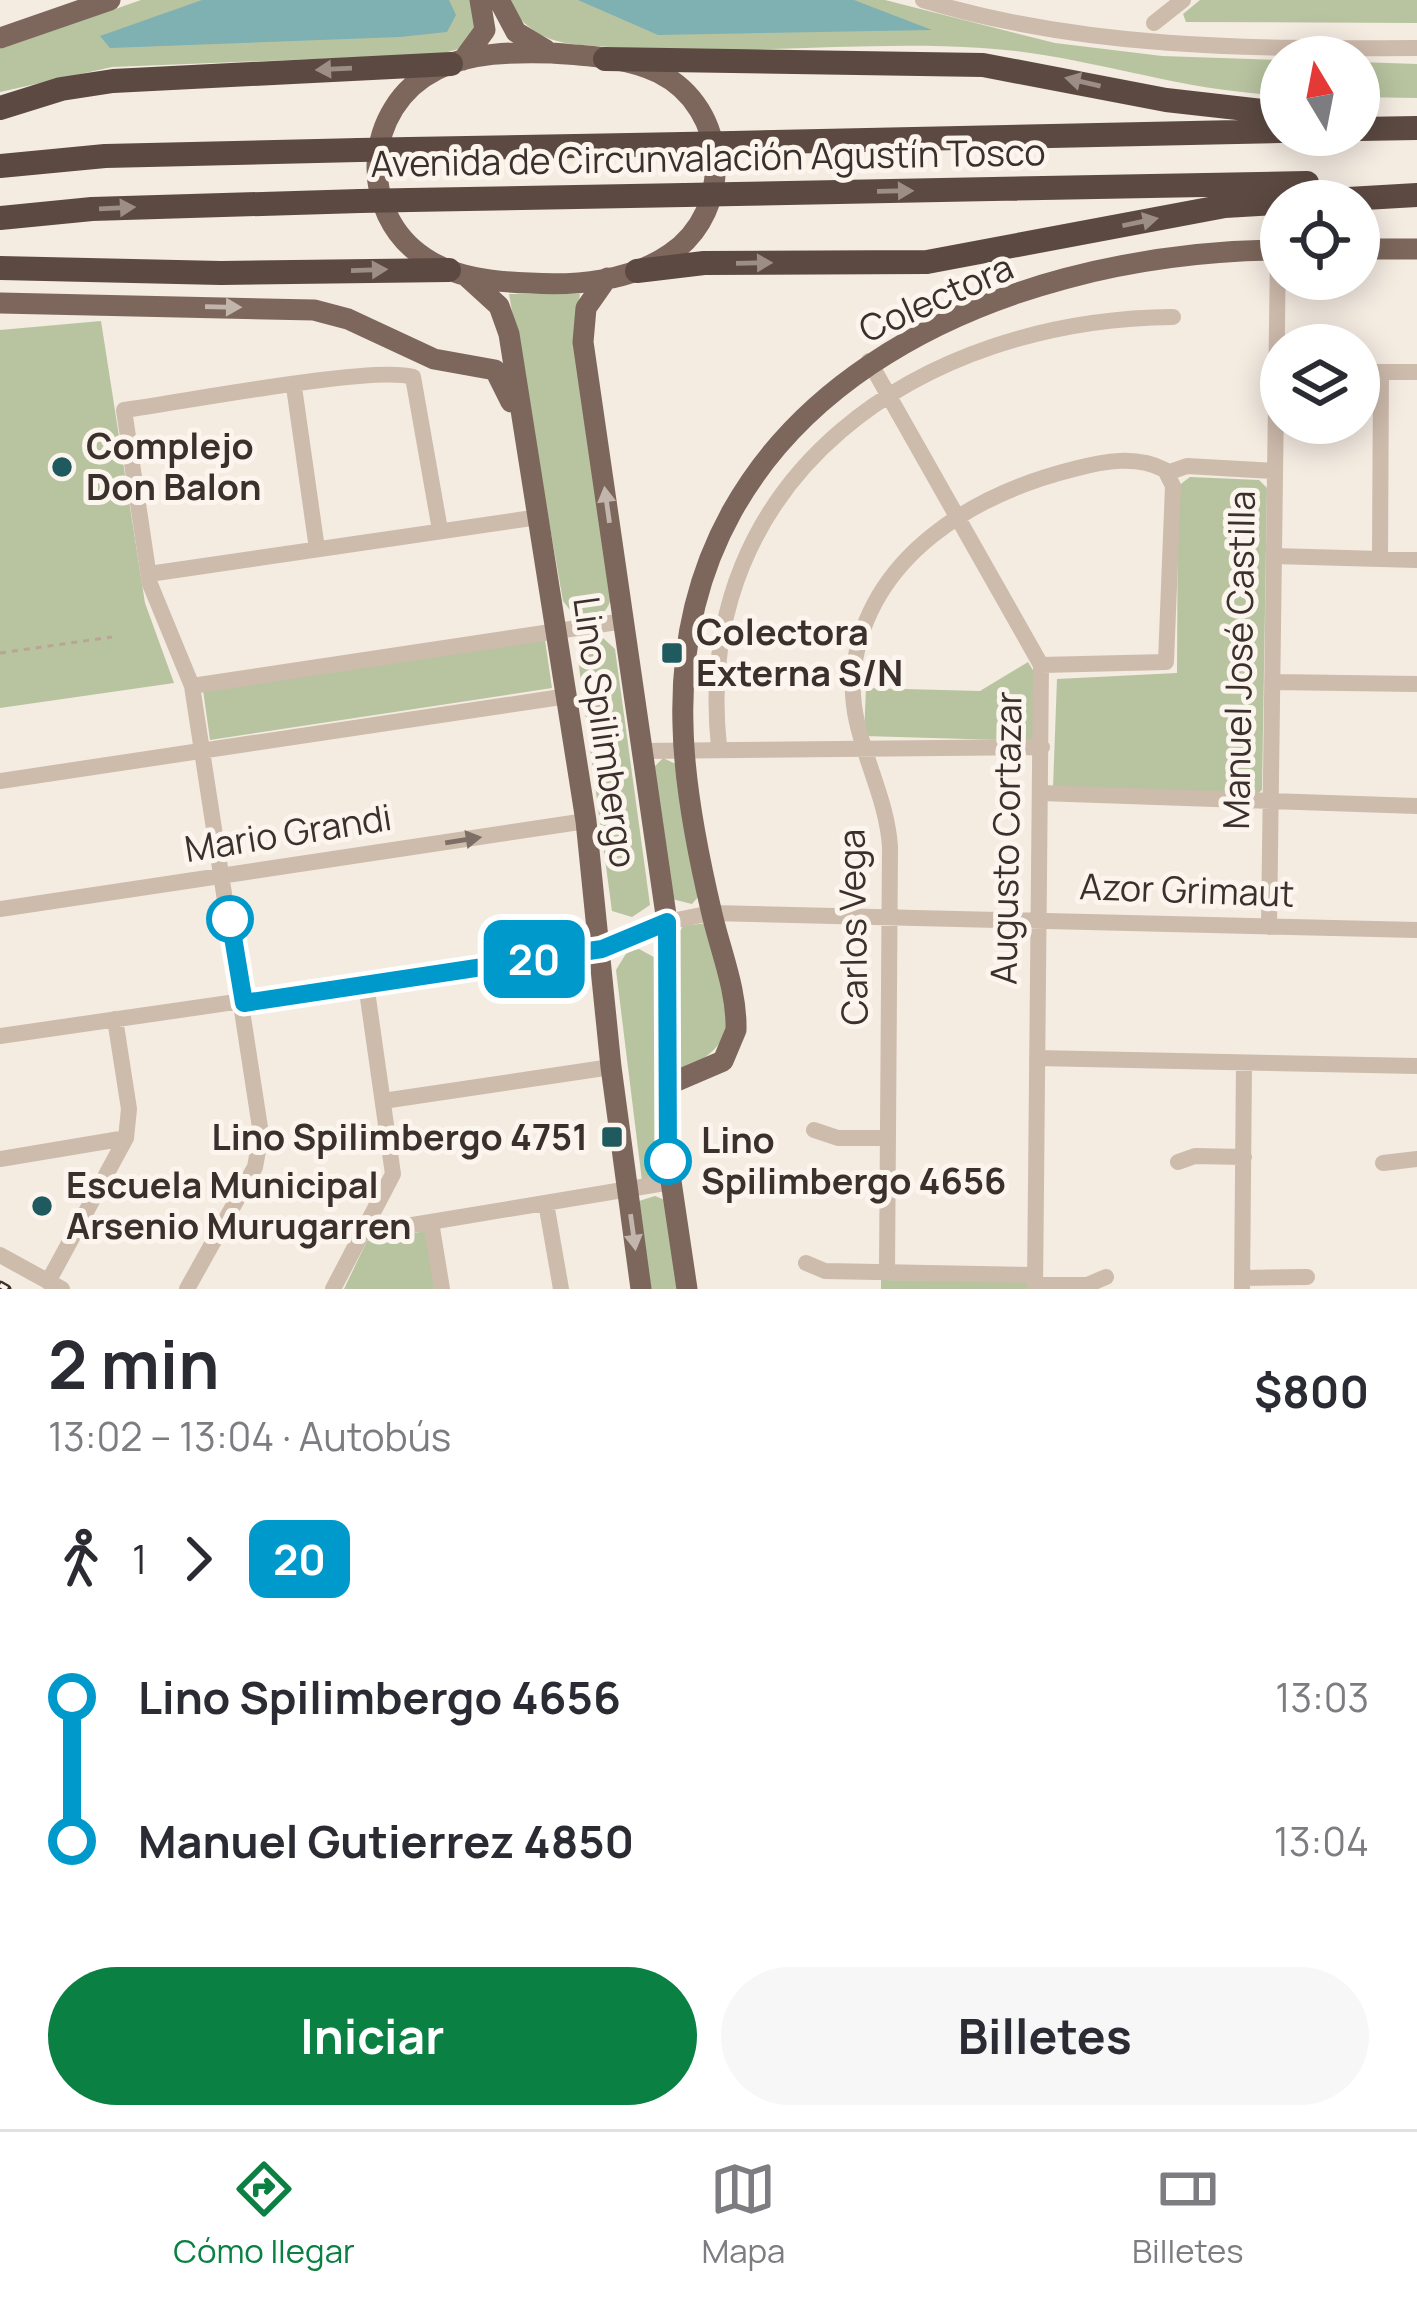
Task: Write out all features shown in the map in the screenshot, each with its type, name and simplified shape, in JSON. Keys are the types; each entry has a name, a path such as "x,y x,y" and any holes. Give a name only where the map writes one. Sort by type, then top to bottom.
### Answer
{"highway":[{"path":"605,58 982,64 1166,100 1260,111"},
{"path":"0,108 49,92 112,81 457,62"},
{"path":"1380,115 1417,114"},
{"path":"1380,129 1417,128"},
{"name":"Avenida de Circunvalación Agustín Tosco","path":"0,166 105,157 359,150 1260,131"},
{"name":"Avenida de Circunvalación Agustín Tosco","path":"0,218 136,207 1417,180"},
{"path":"637,271 704,263 927,262 1225,206 1417,195"},
{"path":"0,268 457,273"}],"main road":[{"path":"0,38 110,0"},
{"path":"457,62 485,30 481,0"},
{"path":"499,0 520,36 552,53"},
{"path":"552,53 605,58 658,72 679,86 703,115 715,148 714,189 702,221 675,251 637,271 607,278 541,284 457,273 417,252 396,229 380,194 376,162 381,133 396,103 419,80 457,62 552,53"},
{"path":"1380,250 1417,249"},
{"name":"Colectora","path":"668,1085 723,1061 736,1030 730,978 711,913 685,748 688,632 725,522 758,467 794,424 869,361 953,320 1082,275 1166,257 1260,251"},
{"name":"Lino Spilimbergo","path":"457,273 490,294 505,320 586,820 610,1067 641,1289"},
{"name":"Lino Spilimbergo","path":"607,278 590,299 582,328 667,922 670,1182 687,1289"},
{"path":"0,303 302,309 338,316 417,352 500,374 530,460"}],"street":[{"path":"923,0 1023,26 1118,40 1261,48 1417,48"},
{"path":"1154,23 1183,0"},
{"path":"719,748 719,633 750,543 811,455 844,424 887,397 1005,345 1094,322 1173,317"},
{"name":"Augusto Cortazar","path":"869,361 1041,665 1035,1283"},
{"path":"1380,558 1381,372 1417,372"},
{"path":"187,1289 260,1149 244,1003 192,686 148,574 124,410 399,373 412,377 440,530"},
{"path":"294,387 317,549"},
{"name":"Manuel José Castilla","path":"1269,927 1275,444"},
{"name":"Carlos Vega","path":"887,1271 889,832 862,748 854,670 870,614 896,571 955,517 1028,483 1086,466 1138,461 1167,473 1187,466 1274,472"},
{"path":"1041,665 1166,662 1173,486 1167,473"},
{"path":"148,574 539,518"},
{"path":"1274,556 1417,560"},
{"path":"192,686 624,621"},
{"path":"1273,682 1417,684"},
{"path":"0,781 568,696"},
{"path":"642,752 1042,748"},
{"path":"1041,793 1271,805 1417,806"},
{"name":"Mario Grandi","path":"0,909 586,820"},
{"name":"Azor Grimaut","path":"0,1036 602,949 667,922 711,913 1039,917 1417,930"},
{"path":"333,1289 393,1174 366,984"},
{"path":"0,1256 55,1285 126,1138 128,1109 115,1019"},
{"path":"1037,1058 1417,1066"},
{"path":"1244,1064 1242,1283 1307,1277"},
{"path":"383,1101 610,1067"},
{"path":"814,1130 838,1138 886,1138"},
{"path":"0,1159 126,1138"},
{"path":"1178,1162 1195,1156 1244,1157"},
{"path":"1383,1163 1417,1159"},
{"path":"364,1233 670,1182"},
{"path":"546,1203 561,1289"},
{"path":"430,1222 442,1289"},
{"path":"806,1263 825,1270 1035,1283 1087,1285 1106,1277"}],"path":[{"path":"0,653 112,637"}],"green space":[{"path":"141,0 472,0 478,24 465,47 441,54 112,67 0,92 0,49"},
{"path":"507,0 885,0 1055,43 1162,56 1260,59 1260,93 982,48 669,50 572,44 543,36"},
{"path":"1200,0 1417,0 1417,23 1186,22 1183,14"},
{"path":"1380,63 1417,64 1417,98 1380,97"},
{"path":"509,294 580,294 573,338 611,593 605,611 595,617 576,618 563,601"},
{"name":"Complejo Don Balon","path":"101,321 145,603 174,683 0,708 0,330"},
{"path":"1190,477 1259,480 1267,488 1262,790 1254,797 1053,788 1057,679 1177,673 1178,486"},
{"path":"603,638 615,649 650,905 632,917 612,911 578,659 582,646"},
{"path":"545,640 552,688 210,740 203,690"},
{"path":"1028,662 1037,677 1036,741 864,736 866,688 980,691"},
{"path":"663,758 678,765 698,897 692,904 672,899 653,768"},
{"path":"707,923 726,990 727,1027 720,1043 704,1058 680,1071 677,936 683,926"},
{"path":"639,949 663,962 661,1165 655,1179 642,1181 616,970 627,952"},
{"path":"655,1196 665,1200 678,1289 649,1289 639,1201"},
{"path":"426,1231 436,1289 344,1289 367,1241"},
{"path":"881,1280 1028,1281 1028,1289 881,1289"}],"water":[{"path":"202,0 449,0 456,15 447,32 400,37 110,48 100,36"},
{"path":"578,0 854,0 932,30 658,35"}],"railway":[{"path":"0,1285 7,1289"}],"bus line":[{"name":"20","path":"230,919 244,1003 602,949 667,922 668,1161"}],"place":[{"name":"Complejo Don Balon","path":"62,467"},
{"name":"Colectora Externa S/N","path":"672,653"},
{"name":"Lino Spilimbergo 4751","path":"612,1137"},
{"name":"Lino Spilimbergo 4656","path":"668,1161"},
{"name":"Escuela Municipal Arsenio Murugarren","path":"42,1206"}]}
